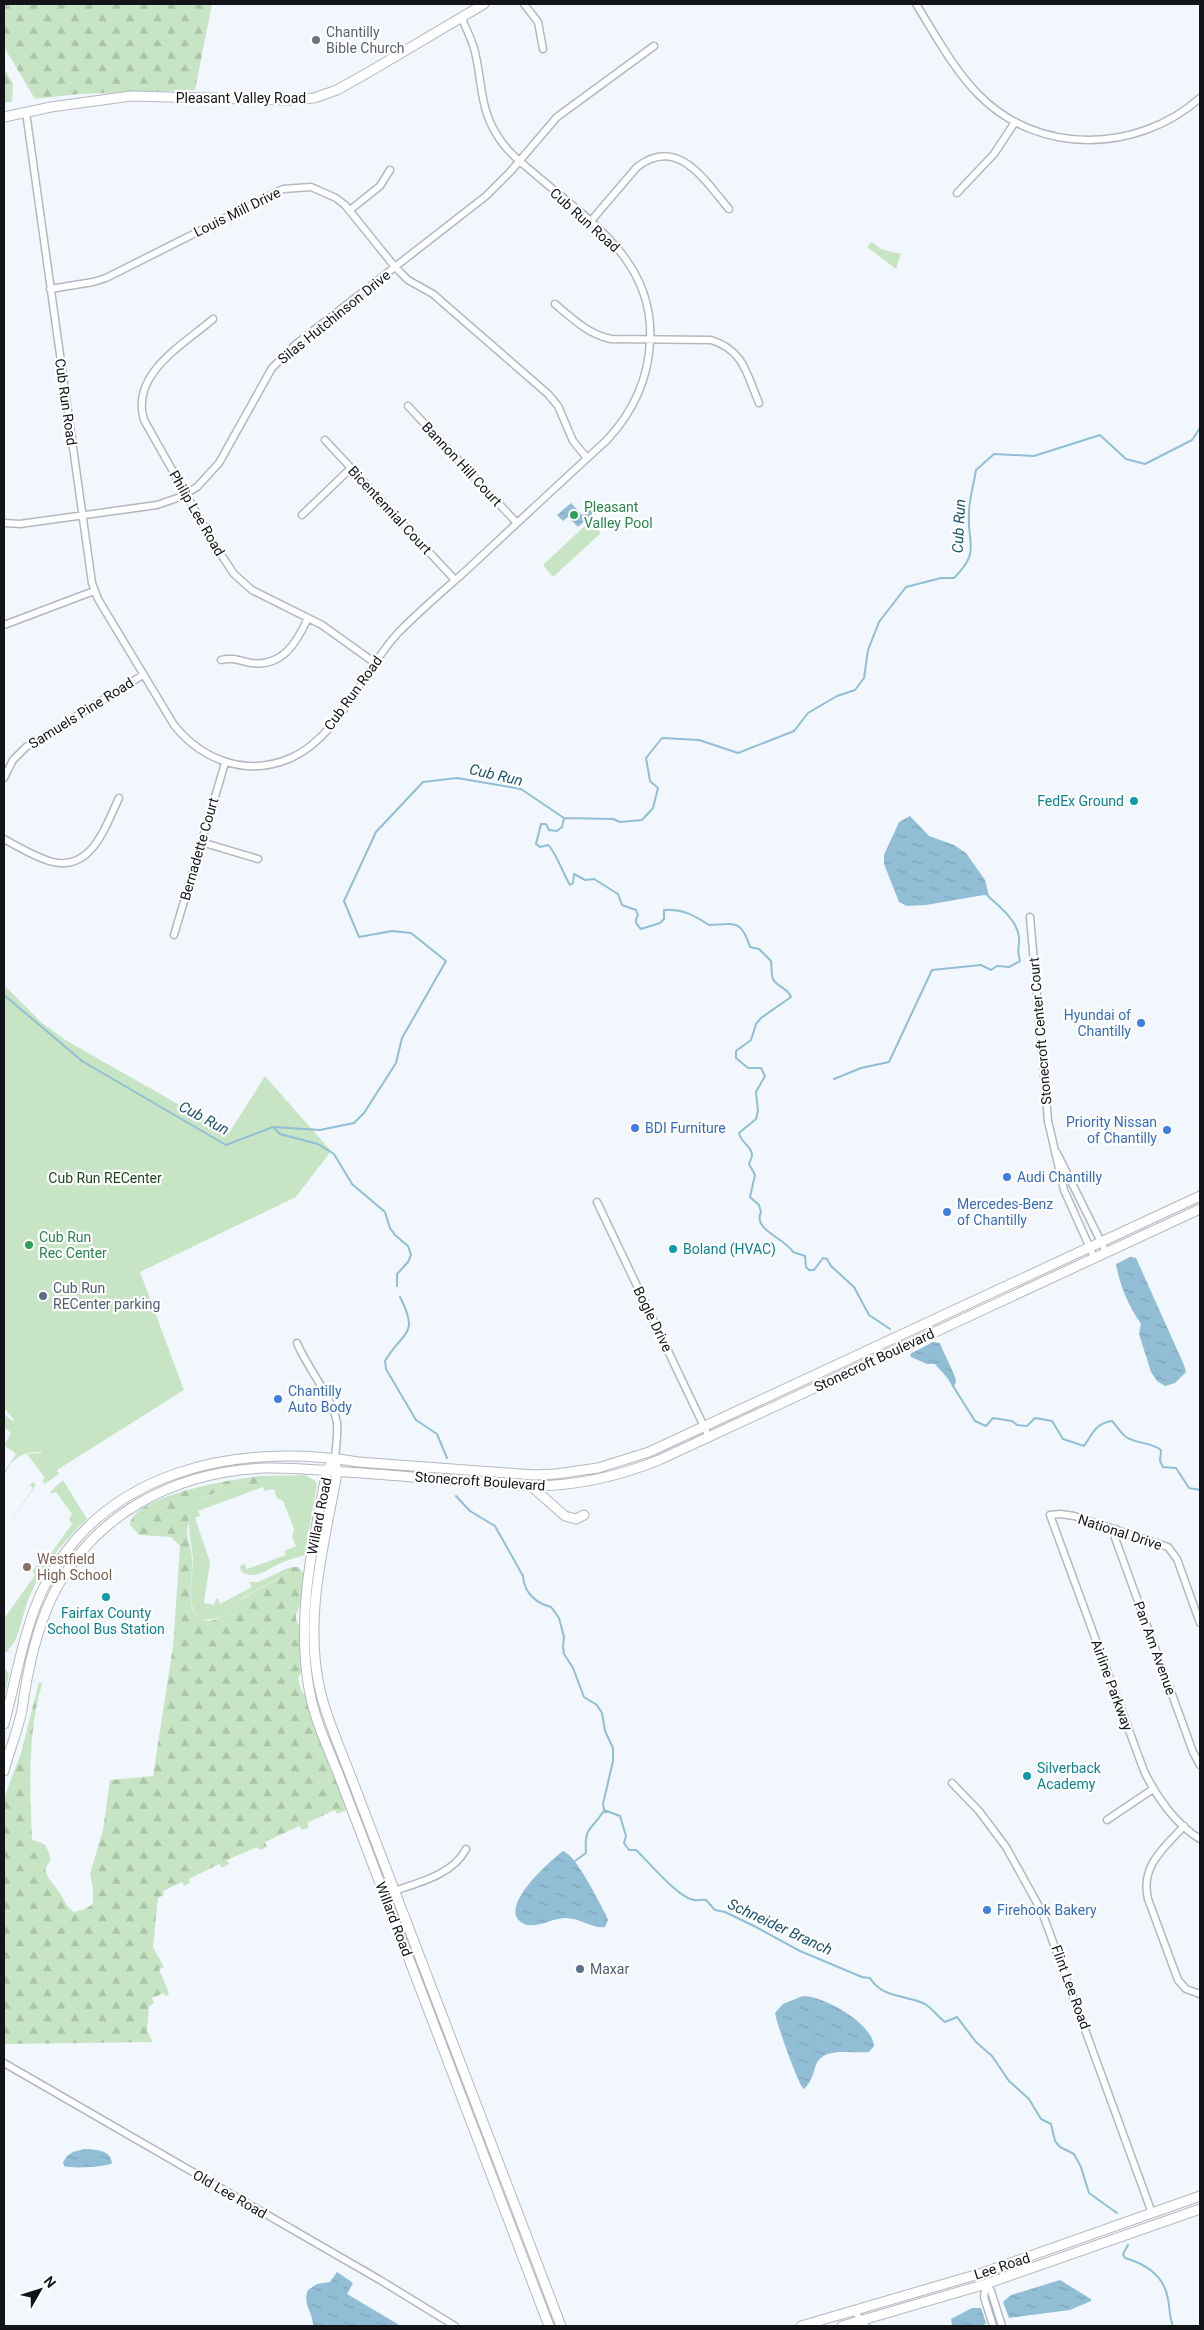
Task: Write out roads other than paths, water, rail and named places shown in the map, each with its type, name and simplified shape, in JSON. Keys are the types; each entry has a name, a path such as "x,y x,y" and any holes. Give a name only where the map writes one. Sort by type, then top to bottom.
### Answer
{"main road":[{"name":"Pleasant Valley Road","path":"4,117 59,105 131,96 288,100 314,98 337,90 370,72 484,4"},
{"name":"Stonecroft Boulevard","path":"4,1724 31,1621 43,1590 70,1546 110,1507 142,1487 199,1466 232,1460 273,1456 335,1458 358,1462 535,1475 566,1474 618,1464 649,1452 1200,1196"},
{"name":"Stonecroft Boulevard","path":"4,1771 47,1608 67,1569 95,1536 117,1516 168,1488 195,1479 264,1468 327,1470 532,1486 568,1484 620,1474 659,1460 1200,1209"},
{"name":"Willard Road","path":"335,1458 327,1470 308,1575 304,1620 306,1669 317,1717 549,2326"},
{"name":"Willard Road","path":"335,1458 337,1471 318,1576 315,1621 316,1668 327,1714 396,1890 561,2326"},
{"path":"532,1486 565,1516 576,1519 584,1515"},
{"name":"Lee Road","path":"801,2326 999,2268 1200,2196"},
{"name":"Lee Road","path":"842,2326 859,2324 986,2284 1200,2209"}],"street":[{"path":"524,4 538,22 543,49"},
{"path":"916,4 968,84 990,106 1015,122 1042,133 1066,139 1110,139 1140,133 1163,124 1200,98"},
{"name":"Cub Run Road","path":"26,112 94,591 143,675 182,736 204,753 225,763 245,766 270,764 291,758 314,744 330,726 400,631 607,440 628,414 644,381 649,359 650,321 646,300 631,265 614,242 519,162 497,136 484,111 475,51 461,17"},
{"name":"Silas Hutchinson Drive","path":"4,523 20,524 158,505 186,494 205,479 219,463 275,364 296,344 492,191 557,117 654,46"},
{"path":"957,193 994,154 1015,122"},
{"path":"590,222 637,167 660,157 675,157 690,165 729,209"},
{"path":"350,210 380,186 390,170"},
{"name":"Louis Mill Drive","path":"50,289 106,278 272,194 289,188 319,189 336,198 350,210 395,267 408,280 432,294 548,394 558,406 573,441 587,458"},
{"path":"555,304 590,332 611,339 711,340 726,346 743,363 759,403"},
{"name":"Philip Lee Road","path":"214,319 158,367 148,378 142,392 141,406 144,420 227,565 238,579 257,593 322,625 375,663"},
{"name":"Bannon Hill Court","path":"408,406 517,523"},
{"name":"Bicentennial Court","path":"325,440 455,580"},
{"path":"302,515 351,468"},
{"path":"4,625 94,591"},
{"path":"221,660 232,658 246,662 265,663 280,658 296,642 308,618"},
{"name":"Samuels Pine Road","path":"4,778 13,760 26,747 143,675"},
{"name":"Bernadette Court","path":"174,935 225,763"},
{"path":"4,840 52,862 78,859 96,845 119,798"},
{"path":"201,842 258,859"},
{"name":"Stonecroft Center Court","path":"1030,917 1047,1114 1052,1143 1064,1190 1094,1257"},
{"name":"Stonecroft Center Court","path":"1052,1143 1106,1252"},
{"name":"Bogle Drive","path":"597,1202 709,1437"},
{"path":"297,1343 313,1371 336,1420 335,1458"},
{"name":"National Drive","path":"1050,1515 1074,1516 1164,1544 1172,1550 1200,1623"},
{"name":"Airline Parkway","path":"1050,1515 1144,1771 1153,1789 1184,1826 1200,1839"},
{"name":"Pan Am Avenue","path":"1116,1529 1115,1538 1193,1752 1200,1765"},
{"name":"Flint Lee Road","path":"952,1782 998,1834 1022,1872 1042,1912 1152,2213"},
{"path":"1107,1820 1153,1789"},
{"path":"1184,1826 1152,1862 1146,1886 1148,1899 1178,1980 1186,1989 1200,1994"},
{"path":"385,1894 446,1870 458,1862 466,1848"},
{"name":"Old Lee Road","path":"4,2063 380,2280 455,2326"},
{"path":"986,2284 984,2297 993,2326"},
{"path":"986,2284 991,2291 1002,2326"},
{"path":"854,2311 859,2324"}],"water":[{"name":"Pleasant Valley Pool","path":"571,503 582,515 589,508 593,513 578,527 568,517 563,521 557,515"},
{"path":"910,816 929,836 954,845 966,853 985,880 989,896 984,895 926,905 907,906 899,902 884,864 884,855 899,822"},
{"path":"1130,1257 1136,1258 1184,1365 1186,1372 1175,1383 1165,1386 1157,1381 1151,1372 1139,1334 1141,1324 1125,1295 1116,1264"},
{"path":"933,1342 940,1343 954,1374 956,1381 953,1388 947,1377 935,1364 927,1364 911,1357 910,1354"},
{"path":"563,1851 574,1861 592,1889 608,1920 605,1927 595,1926 570,1918 527,1925 517,1918 518,1901 523,1891 548,1863"},
{"path":"803,1996 823,2001 846,2012 865,2028 874,2046 869,2052 839,2052 825,2055 816,2065 810,2081 804,2089 793,2066 775,2013 783,2004"},
{"path":"84,2149 98,2150 105,2153 111,2158 112,2163 104,2166 89,2167 64,2166 63,2162 67,2156"},
{"path":"337,2272 353,2283 347,2294 401,2326 313,2326 306,2300 308,2290 317,2284 330,2282"},
{"path":"1060,2280 1091,2299 1091,2301 1070,2310 1009,2318 1003,2302 1011,2295"},
{"path":"972,2308 981,2308 986,2323 983,2326 952,2326 951,2319"}],"waterway":[{"name":"Cub Run","path":"4,995 82,1061 226,1145 273,1127 320,1130 354,1123 364,1113 396,1063 402,1038 446,961 411,933 392,931 359,937 344,901 376,832 423,782 457,778 521,789 564,818 613,819 620,822 642,820 653,808 658,788 650,781 646,758 662,738 699,740 738,753 794,731 808,713 837,696 855,690 864,678 868,650 879,622 906,587 941,578 954,578 967,561 971,547 969,508 976,470 994,454 1034,456 1100,435 1126,459 1145,464 1192,440 1200,428"},
{"path":"564,818 562,827 557,831 549,830 546,824 541,824 536,844 540,847 548,845 551,848 570,885 573,883 574,874 585,880 594,879 618,894 622,905 636,910 638,915 636,922 641,929 660,923 664,919 664,910 677,910 688,913 709,925 736,925 740,927 750,947 759,949 771,961 773,979 791,997 761,1018 756,1024 751,1040 736,1051 736,1058 748,1068 761,1068 765,1076 756,1092 758,1111 756,1119 739,1133 752,1153 749,1164 755,1175 750,1197 759,1205 761,1212 759,1218 765,1229 793,1252 805,1256 806,1267 809,1270 814,1270 823,1258 827,1259 831,1266 854,1287 869,1315 890,1329"},
{"path":"834,1079 861,1068 889,1062 932,970 981,965 991,970 997,966 1009,967 1020,961 1018,954 1018,931 1007,914 988,896"},
{"name":"Schneider Branch","path":"273,1127 280,1134 318,1144 334,1154 352,1184 385,1212 390,1228 408,1246 411,1255 408,1262 397,1274 397,1286"},
{"name":"Schneider Branch","path":"400,1297 409,1319 409,1326 407,1332 385,1361 386,1369 416,1420 437,1434 447,1458"},
{"path":"953,1386 975,1421 986,1426 993,1418 1027,1426 1035,1418 1052,1421 1063,1439 1084,1446 1098,1426 1112,1421 1126,1437 1161,1450 1160,1461 1163,1467 1176,1468 1189,1488 1200,1490"},
{"name":"Schneider Branch","path":"456,1496 470,1511 495,1526 523,1576 528,1592 535,1600 551,1607 559,1618 564,1637 564,1654 573,1668 584,1697 597,1705 602,1713 605,1731 613,1748 613,1761 603,1804 604,1810 620,1816 626,1836 624,1843 629,1850 636,1850 672,1886 687,1897 695,1900 706,1900 715,1910 725,1912 800,1951 862,1977 870,1978 881,1990 925,2004 945,2022 957,2017 976,2042 992,2056 1009,2081 1029,2099 1041,2119 1051,2124 1055,2141 1060,2147 1074,2154 1081,2167 1089,2193 1117,2213"},
{"path":"575,1861 586,1853 587,1833 603,1812 607,1812"},
{"path":"1128,2245 1123,2254 1125,2258 1147,2267 1163,2283 1173,2326"}],"place":[{"name":"Chantilly Bible Church","path":"316,40"},
{"name":"Pleasant Valley Pool","path":"574,515"},
{"name":"FedEx Ground","path":"1134,801"},
{"name":"Hyundai of Chantilly","path":"1141,1023"},
{"name":"BDI Furniture","path":"635,1128"},
{"name":"Priority Nissan of Chantilly","path":"1167,1130"},
{"name":"Audi Chantilly","path":"1007,1177"},
{"name":"Mercedes-Benz of Chantilly","path":"947,1212"},
{"name":"Cub Run Rec Center","path":"29,1245"},
{"name":"Boland (HVAC)","path":"673,1249"},
{"name":"Cub Run RECenter parking","path":"43,1296"},
{"name":"Chantilly Auto Body","path":"278,1399"},
{"name":"Westfield High School","path":"27,1567"},
{"name":"Fairfax County School Bus Station","path":"106,1597"},
{"name":"Silverback Academy","path":"1027,1776"},
{"name":"Firehook Bakery","path":"987,1910"},
{"name":"Maxar","path":"580,1969"}],"park label":[{"name":"Cub Run RECenter","path":"105,1178"}]}
